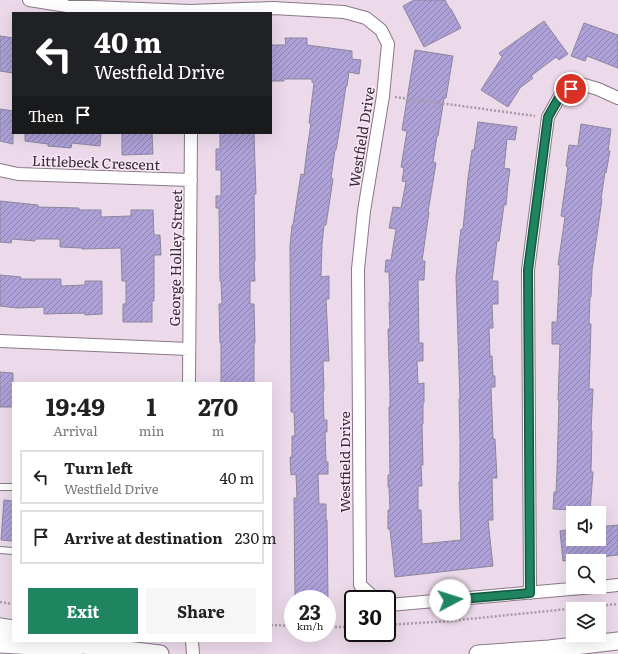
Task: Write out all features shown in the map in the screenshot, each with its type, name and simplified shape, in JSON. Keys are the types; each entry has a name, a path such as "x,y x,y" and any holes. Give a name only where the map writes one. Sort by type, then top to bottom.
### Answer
{"street":[{"name":"Westfield Drive","path":"29,0 67,6 190,12 273,8 344,12 366,18 381,30 388,44 383,96 364,211 358,269 360,585 365,590"},
{"path":"530,593 528,270 548,117 561,94 581,84 618,98"},
{"name":"George Holley Street","path":"189,382 191,134"},
{"name":"Littlebeck Crescent","path":"0,170 18,174 191,180"},
{"path":"0,341 189,349"},
{"path":"606,586 618,585"},
{"path":"396,605 566,590"},
{"path":"0,627 12,629"},
{"path":"478,654 549,649 618,641"},
{"path":"192,642 193,654"},
{"path":"0,644 68,648 80,643 160,654"}],"lane":[{"path":"0,487 12,487"},
{"path":"0,550 12,551"}],"path":[{"path":"383,96 548,117"},
{"path":"0,602 12,604"},
{"path":"396,624 449,621 618,604"},
{"path":"272,625 284,626"}],"building":[{"path":"414,0 445,0 461,28 424,47 403,6"},
{"path":"544,21 568,54 559,60 556,57 531,76 533,78 520,88 508,107 481,90 502,57 499,53"},
{"path":"584,23 618,35 618,68 587,56 585,61 571,56"},
{"path":"0,36 12,38 12,73 0,71"},
{"path":"285,38 307,38 307,45 352,51 352,59 361,60 359,74 349,72 346,86 335,150 331,178 333,179 322,244 321,277 329,276 329,299 326,299 329,361 323,361 324,420 327,420 327,432 325,432 328,474 318,474 319,504 326,504 328,590 295,590 294,498 297,498 296,474 291,475 290,457 292,457 292,436 295,436 294,412 291,412 290,246 301,174 304,175 311,123 309,123 314,83 312,82 312,79 284,79 284,81 272,81 272,45 286,45"},
{"path":"415,50 453,56 433,162 436,163 422,261 425,261 424,280 418,280 419,343 423,343 423,361 417,361 418,384 424,383 422,424 423,465 421,465 422,486 418,486 418,510 421,510 422,544 461,540 459,482 460,399 456,277 468,178 478,122 517,127 515,140 507,139 504,168 510,169 506,205 504,205 499,241 497,241 492,281 498,281 498,304 492,304 493,328 489,328 490,356 492,356 493,376 495,376 495,387 491,387 493,439 495,439 497,478 492,478 493,520 488,520 493,566 395,577 390,529 388,529 388,510 390,510 388,487 388,475 390,475 390,393 388,329 390,329 390,302 389,272 385,272 386,260 391,260 396,229 389,228 393,207 401,208 406,182 402,181 404,168 401,167 407,131 402,130"},
{"path":"0,109 12,111 13,144 0,141"},
{"path":"581,124 611,129 608,151 610,151 601,199 590,297 589,324 591,324 589,389 593,389 591,472 593,472 590,506 566,506 566,510 553,509 554,492 556,492 557,471 560,344 552,344 552,322 557,322 560,265 558,265 565,217 561,216 568,167 566,166 569,145 578,146"},
{"path":"25,134 101,134 100,146 72,143 71,148 48,146 48,144 25,141"},
{"path":"122,134 152,134 153,154 122,155"},
{"path":"220,134 254,134 256,194 254,194 255,281 250,281 250,304 254,304 254,382 221,382 219,304 222,304 220,281 219,208 216,208 216,196 221,196 221,170 216,170 216,149 220,149"},
{"path":"0,201 38,205 38,207 101,210 101,217 131,216 131,210 153,210 154,235 160,235 161,255 154,255 154,301 152,301 152,322 123,322 123,304 126,304 126,281 122,281 121,248 82,249 60,247 60,239 35,239 35,241 12,239 11,243 0,242"},
{"path":"0,275 21,277 20,279 61,279 61,286 85,285 85,281 102,281 102,314 44,314 44,307 17,308 0,306"},
{"path":"0,372 13,373 12,407 0,407"},
{"path":"4,500 12,501 12,541 1,540"},
{"path":"618,525 618,555 606,556 606,554 566,554 566,561 563,561 560,531 566,530 566,546 606,546 606,526"}],"route":[{"path":"450,600 530,593 528,270 548,117 561,94 571,89"}]}
